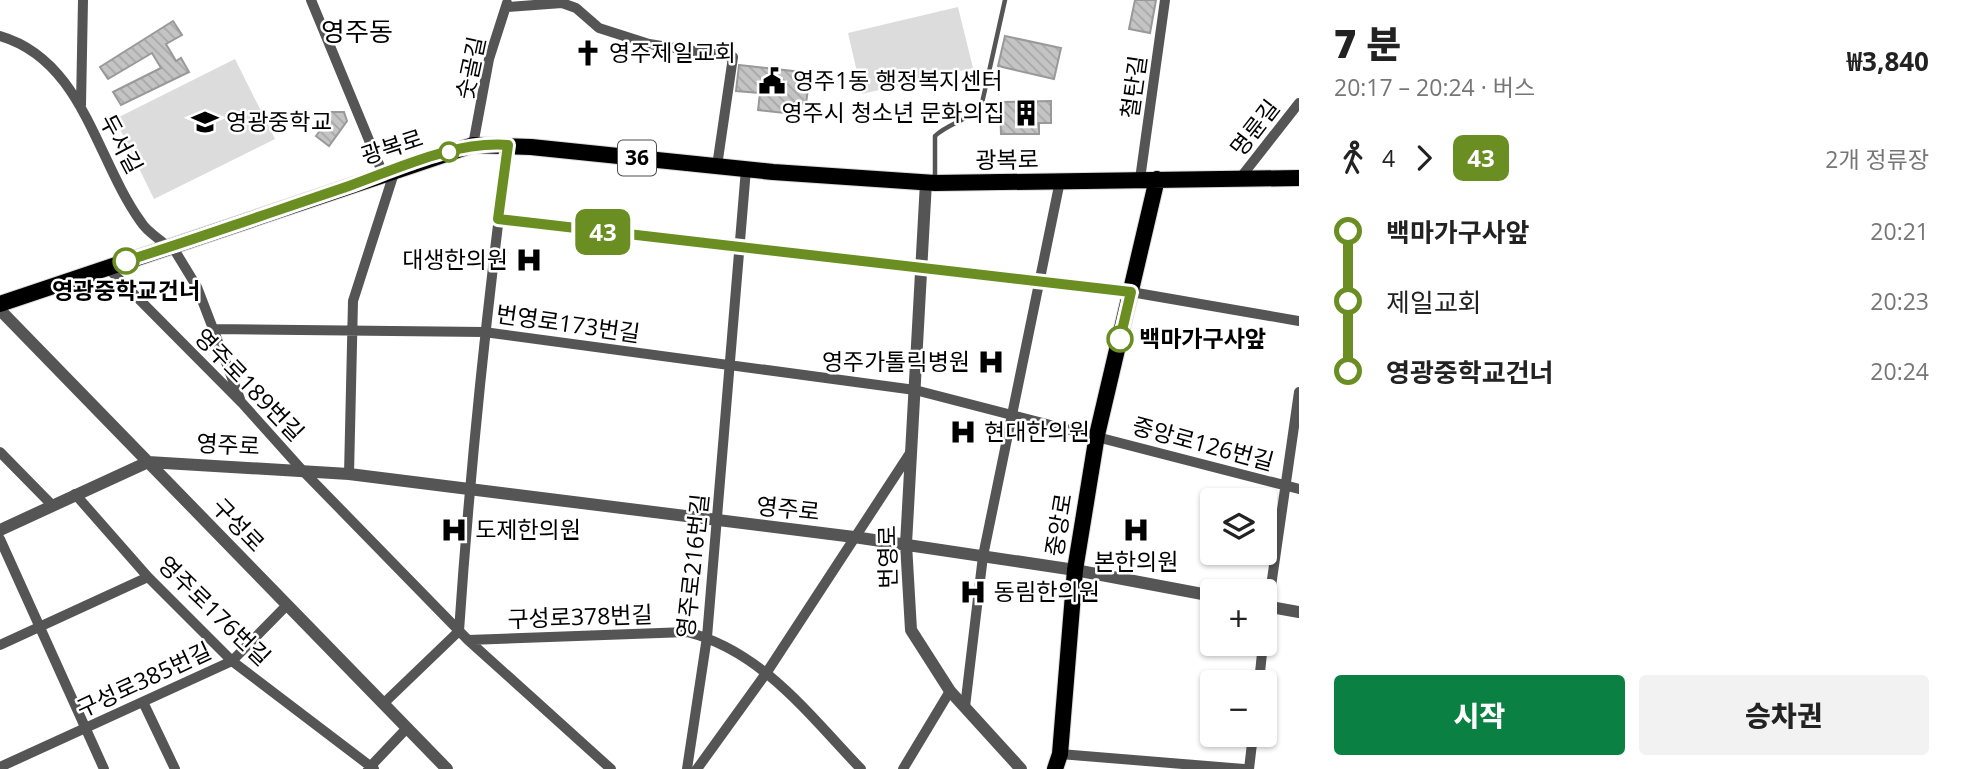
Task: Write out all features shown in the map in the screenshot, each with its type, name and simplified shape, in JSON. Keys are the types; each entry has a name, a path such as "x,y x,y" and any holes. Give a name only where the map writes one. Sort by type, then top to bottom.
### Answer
{"main road":[{"name":"광복로","path":"0,304 472,145 508,145 746,169 931,183 1299,178"},
{"name":"중앙로","path":"1057,762 1075,570 1097,435 1131,292 1148,179"}],"street":[{"name":"두서길","path":"83,0 81,109 141,223 170,247"},
{"path":"311,0 389,172 353,301 350,330 349,474"},
{"name":"철탄길","path":"1148,179 1165,0"},
{"path":"507,3 562,3 576,8 599,28 649,44 733,57 717,166"},
{"name":"숫골길","path":"472,145 489,59 507,3"},
{"path":"0,36 17,40 49,63 81,109"},
{"name":"명륜길","path":"1241,177 1299,103"},
{"path":"383,704 459,631 468,489 484,332 508,145"},
{"name":"영주로216번길","path":"687,769 707,637 746,169"},
{"path":"965,708 983,556 1060,181"},
{"name":"번영로","path":"931,183 921,270 906,544 911,630 950,691 1021,769"},
{"path":"498,219 921,270 1131,292 1299,321"},
{"path":"170,247 197,287 242,403"},
{"name":"영주로189번길","path":"107,267 242,403 303,471 468,640 611,769"},
{"name":"구성로","path":"0,310 447,769"},
{"name":"번영로173번길","path":"213,329 484,332 915,390"},
{"path":"915,390 1097,435"},
{"path":"1270,579 1299,392"},
{"name":"중앙로126번길","path":"1097,435 1299,489"},
{"path":"697,769 767,672 912,450"},
{"path":"0,452 52,505"},
{"name":"영주로","path":"0,530 148,462 349,474 854,537 1075,570 1200,594"},
{"name":"영주로176번길","path":"75,495 148,577 232,661 371,768"},
{"path":"0,539 104,769"},
{"path":"0,645 148,577"},
{"name":"구성로385번길","path":"3,767 232,661 287,605"},
{"path":"1277,608 1299,612"},
{"name":"구성로378번길","path":"468,640 687,632 707,637 733,648 767,672 861,769"},
{"path":"904,769 950,691"},
{"path":"143,702 175,769"},
{"path":"371,768 407,728"},
{"path":"1057,762 1247,769 1251,747"}],"lane":[{"path":"931,183 935,136 944,127 977,112 982,103 1005,0"}],"shaded area":[{"path":"958,7 973,68 862,94 848,33"},
{"path":"235,59 275,139 154,199 115,119"}],"building":[{"path":"1135,0 1156,0 1150,33 1129,29"},
{"path":"173,21 182,35 166,44 176,61 181,58 189,72 121,105 113,92 161,68 152,53 108,79 100,67"},
{"path":"1005,36 1061,48 1054,79 998,66"},
{"name":"영주1동 행정복지센터","path":"739,65 810,73 806,104 785,102 784,113 758,110 760,93 736,91"},
{"name":"영주시 청소년 문화의집","path":"1051,101 1051,123 1039,123 1039,134 1001,134 1000,102"},
{"path":"329,112 344,112 347,121 329,146 316,136 330,117"}],"bus line":[{"name":"43","path":"126,261 472,145 508,145 498,219 921,270 1131,292 1120,339"}],"place":[{"name":"영주제일교회","path":"588,53"},
{"name":"영주1동 행정복지센터","path":"772,81"},
{"name":"영주시 청소년 문화의집","path":"1026,113"},
{"name":"영광중학교","path":"205,122"},
{"name":"대생한의원","path":"529,260"},
{"name":"영광중학교건너","path":"126,261"},
{"name":"백마가구사앞","path":"1120,339"},
{"name":"영주가톨릭병원","path":"991,362"},
{"name":"현대한의원","path":"963,432"},
{"name":"도제한의원","path":"454,530"},
{"name":"본한의원","path":"1136,530"},
{"name":"동림한의원","path":"973,592"}],"district":[{"name":"영주동","path":"357,32"}]}
